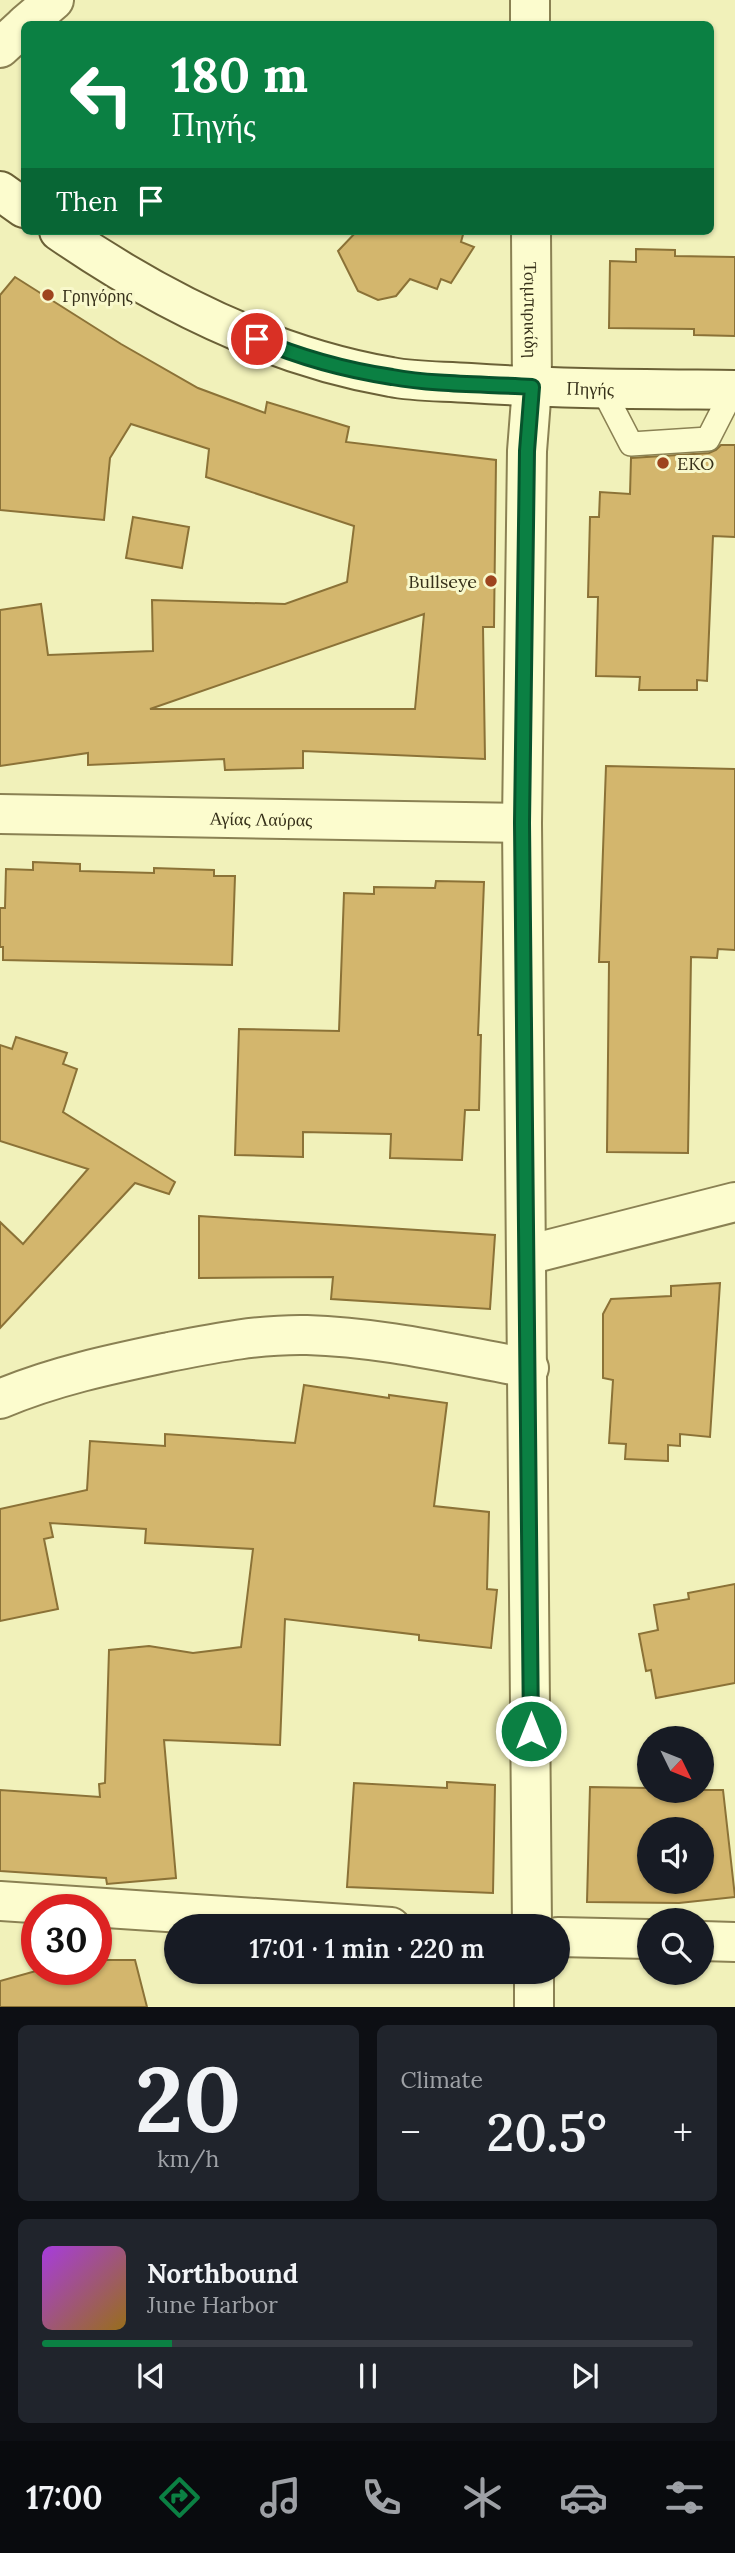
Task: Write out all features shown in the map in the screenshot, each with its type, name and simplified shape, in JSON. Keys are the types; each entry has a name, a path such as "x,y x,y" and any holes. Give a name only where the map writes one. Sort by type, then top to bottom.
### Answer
{"street":[{"path":"30,21 54,0"},
{"path":"530,0 530,21"},
{"path":"0,48 21,29"},
{"path":"0,191 21,206"},
{"name":"Πηγής","path":"65,235 159,295 278,348 340,366 393,378 532,387 734,390"},
{"name":"Τσιμπιρικίδη","path":"531,235 532,387 527,451 522,823 533,1914"},
{"name":"Αγίας Λαύρας","path":"0,814 522,823"},
{"path":"527,1255 735,1202"},
{"path":"0,1399 29,1387 118,1362 241,1338 307,1335 378,1342 529,1368"},
{"path":"0,1901 196,1914"},
{"path":"570,1937 637,1940"},
{"path":"714,1941 735,1942"},
{"path":"534,1984 534,2007"}],"lane":[{"path":"601,388 631,444 708,439 734,390"}],"building":[{"path":"353,235 463,235 461,242 474,247 451,283 441,279 437,289 410,279 396,296 378,300 358,291 338,251"},
{"path":"636,249 675,250 675,256 735,257 735,336 694,335 694,329 609,328 610,261 636,262"},
{"path":"15,277 121,344 198,388 265,413 267,402 349,427 346,442 496,460 494,627 483,627 485,759 303,751 303,768 225,770 224,759 88,765 88,753 0,766 0,610 41,604 48,655 153,651 152,600 285,604 347,582 354,526 206,477 209,449 131,424 110,458 104,520 0,510 0,295","holes":["424,614 415,709 150,709"]},
{"path":"721,445 735,445 735,537 713,536 707,681 697,680 697,690 639,690 640,677 596,676 598,597 588,597 590,517 599,517 600,492 630,494 631,458 709,453"},
{"path":"133,517 189,527 182,568 126,558"},
{"path":"606,766 735,769 735,950 718,949 717,958 691,957 688,1153 607,1152 609,962 599,962"},
{"path":"33,862 80,864 80,871 154,873 154,868 214,870 214,876 235,876 232,965 3,960 3,947 0,947 0,908 5,908 6,869 33,870"},
{"path":"436,881 484,882 478,1035 481,1035 479,1110 465,1110 462,1160 390,1158 391,1134 303,1132 303,1157 235,1155 239,1029 339,1031 344,893 374,894 374,887 435,888"},
{"path":"16,1037 67,1053 63,1064 77,1069 63,1112 175,1182 169,1194 135,1183 0,1328 0,1222 23,1244 88,1169 0,1141 0,1045 12,1049"},
{"path":"199,1216 495,1235 490,1309 331,1299 333,1277 199,1278"},
{"path":"720,1283 710,1437 680,1434 680,1446 668,1445 668,1461 625,1459 626,1444 609,1443 613,1380 603,1378 603,1314 611,1299 671,1296 671,1286"},
{"path":"304,1385 389,1398 389,1395 447,1403 434,1506 489,1512 487,1589 497,1590 491,1648 419,1640 419,1635 285,1619 280,1745 164,1740 176,1878 107,1884 106,1878 0,1871 0,1790 100,1797 99,1784 105,1783 109,1650 149,1646 193,1653 241,1647 253,1549 145,1543 146,1529 50,1523 53,1537 44,1539 58,1609 0,1621 0,1509 87,1490 90,1441 165,1446 165,1434 295,1443"},
{"path":"735,1584 735,1683 656,1698 651,1670 646,1671 639,1634 658,1630 654,1605 689,1599 688,1593"},
{"path":"447,1782 495,1785 493,1893 347,1887 354,1783 447,1788"},
{"path":"590,1787 637,1788 637,1803 714,1803 714,1790 723,1790 735,1897 679,1903 587,1902"},
{"path":"112,1960 135,1960 147,2007 0,2007 0,1981 21,1975 21,1985 112,1985"}],"place":[{"name":"Γρηγόρης","path":"48,295"},
{"name":"EKO","path":"663,463"},
{"name":"Bullseye","path":"491,581"}],"route":[{"path":"257,339 340,366 393,378 532,387 527,451 522,823 531,1731"}]}
